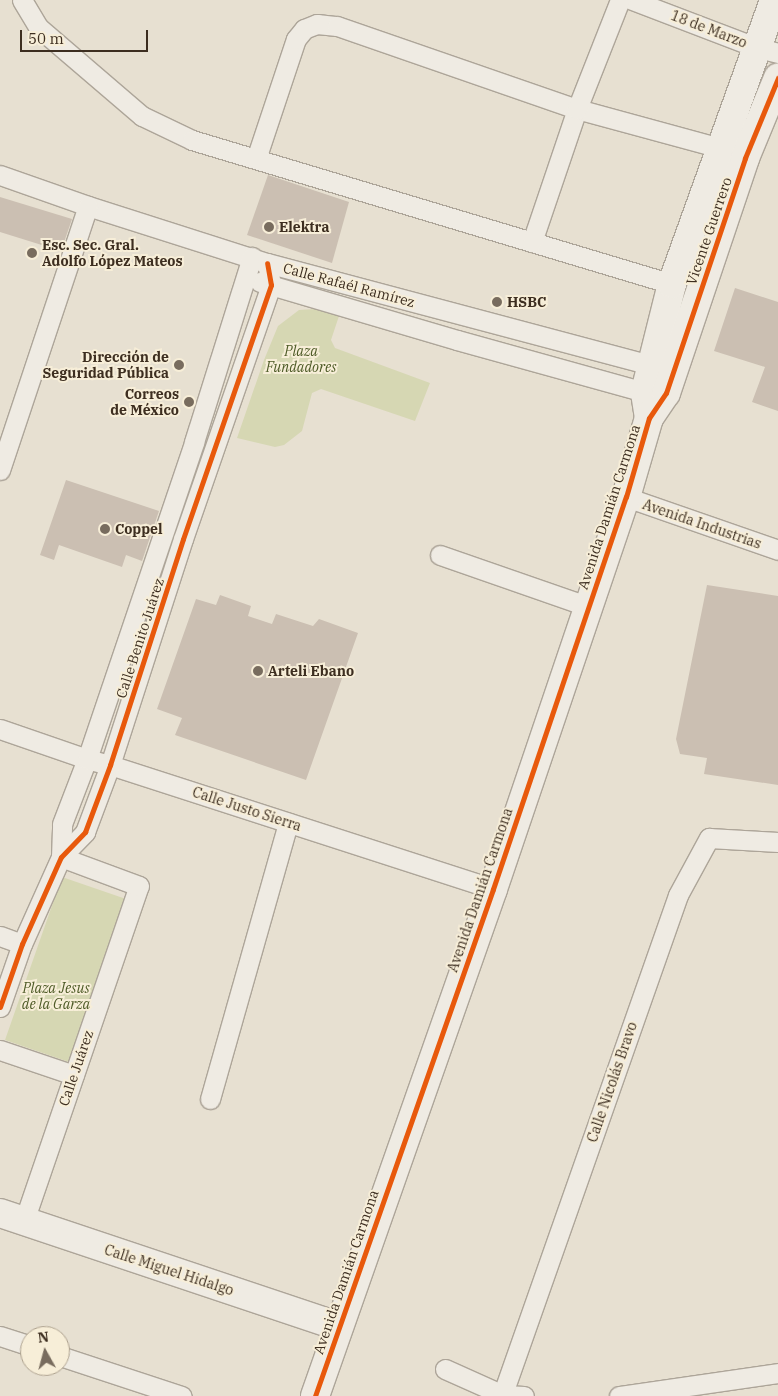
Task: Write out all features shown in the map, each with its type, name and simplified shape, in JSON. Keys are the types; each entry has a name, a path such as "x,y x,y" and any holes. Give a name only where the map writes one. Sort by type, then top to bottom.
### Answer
{"street":[{"path":"22,0 38,27 142,116 192,140 672,284"},
{"path":"532,242 577,109 620,0"},
{"name":"18 de Marzo","path":"632,0 768,50"},
{"name":"Vicente Guerrero","path":"657,388 672,284 721,148 768,50 774,0"},
{"path":"256,159 296,39 304,29 317,24 336,26 577,109 721,148"},
{"name":"Vicente Guerrero","path":"657,388 745,158 778,78"},
{"name":"Calle Rafaél Ramírez","path":"0,174 88,206 657,388"},
{"path":"0,470 88,206"},
{"path":"260,260 272,285"},
{"name":"Calle Benito Juárez","path":"61,857 62,824 87,759 247,279 260,260"},
{"name":"Calle Rafaél Ramírez","path":"247,279 457,340 657,388"},
{"name":"Calle Benito Juárez","path":"0,1007 22,944 61,857 85,832 110,764 214,449 272,285"},
{"name":"Avenida Damián Carmona","path":"315,1396 493,889 589,607 626,497 657,388"},
{"path":"194,442 214,449"},
{"name":"Avenida Industrias","path":"626,497 778,550"},
{"path":"440,555 589,607"},
{"name":"Calle Justo Sierra","path":"0,729 87,759 110,764 493,889"},
{"path":"210,1098 288,823"},
{"name":"Calle Nicolás Bravo","path":"502,1396 678,895 709,838 778,842"},
{"name":"Calle Juárez","path":"12,1217 74,1075 139,886 61,857"},
{"path":"0,936 22,944"},
{"path":"0,1050 74,1075"},
{"name":"Calle Miguel Hidalgo","path":"12,1217 338,1326"},
{"path":"0,1336 20,1343"},
{"path":"70,1359 182,1396"},
{"path":"445,1370 502,1396 524,1396"},
{"path":"619,1396 778,1373"}],"green space":[{"name":"Plaza Fundadores","path":"315,309 339,316 331,340 335,348 430,383 415,421 321,389 312,393 302,431 284,445 275,447 237,438 278,326 299,310"},
{"name":"Plaza Jesus de la Garza","path":"62,877 126,899 69,1062 5,1040"}],"building":[{"path":"268,175 349,202 332,263 247,235"},
{"path":"0,197 72,219 61,251 0,232"},
{"path":"735,288 778,302 778,411 752,402 765,367 714,351"},
{"name":"Coppel","path":"66,480 159,511 142,561 126,555 122,567 59,545 54,560 40,555"},
{"path":"707,585 778,596 778,785 704,774 707,758 680,754 676,739"},
{"name":"Arteli Ebano","path":"220,595 251,606 248,616 272,624 276,614 313,626 319,619 358,633 306,780 175,735 182,718 157,709 196,599 216,605"}],"cycle path":[{"path":"315,1396 493,889 626,497 649,418 666,393 745,158 778,78"},
{"path":"0,1007 22,944 61,857 85,832 110,765 183,539 271,285 267,263"}],"place":[{"name":"Elektra","path":"269,227"},
{"name":"Esc. Sec. Gral. Adolfo López Mateos","path":"32,253"},
{"name":"HSBC","path":"497,302"},
{"name":"Dirección de Seguridad Pública","path":"179,365"},
{"name":"Correos de México","path":"189,402"},
{"name":"Coppel","path":"105,529"},
{"name":"Arteli Ebano","path":"258,671"}]}
